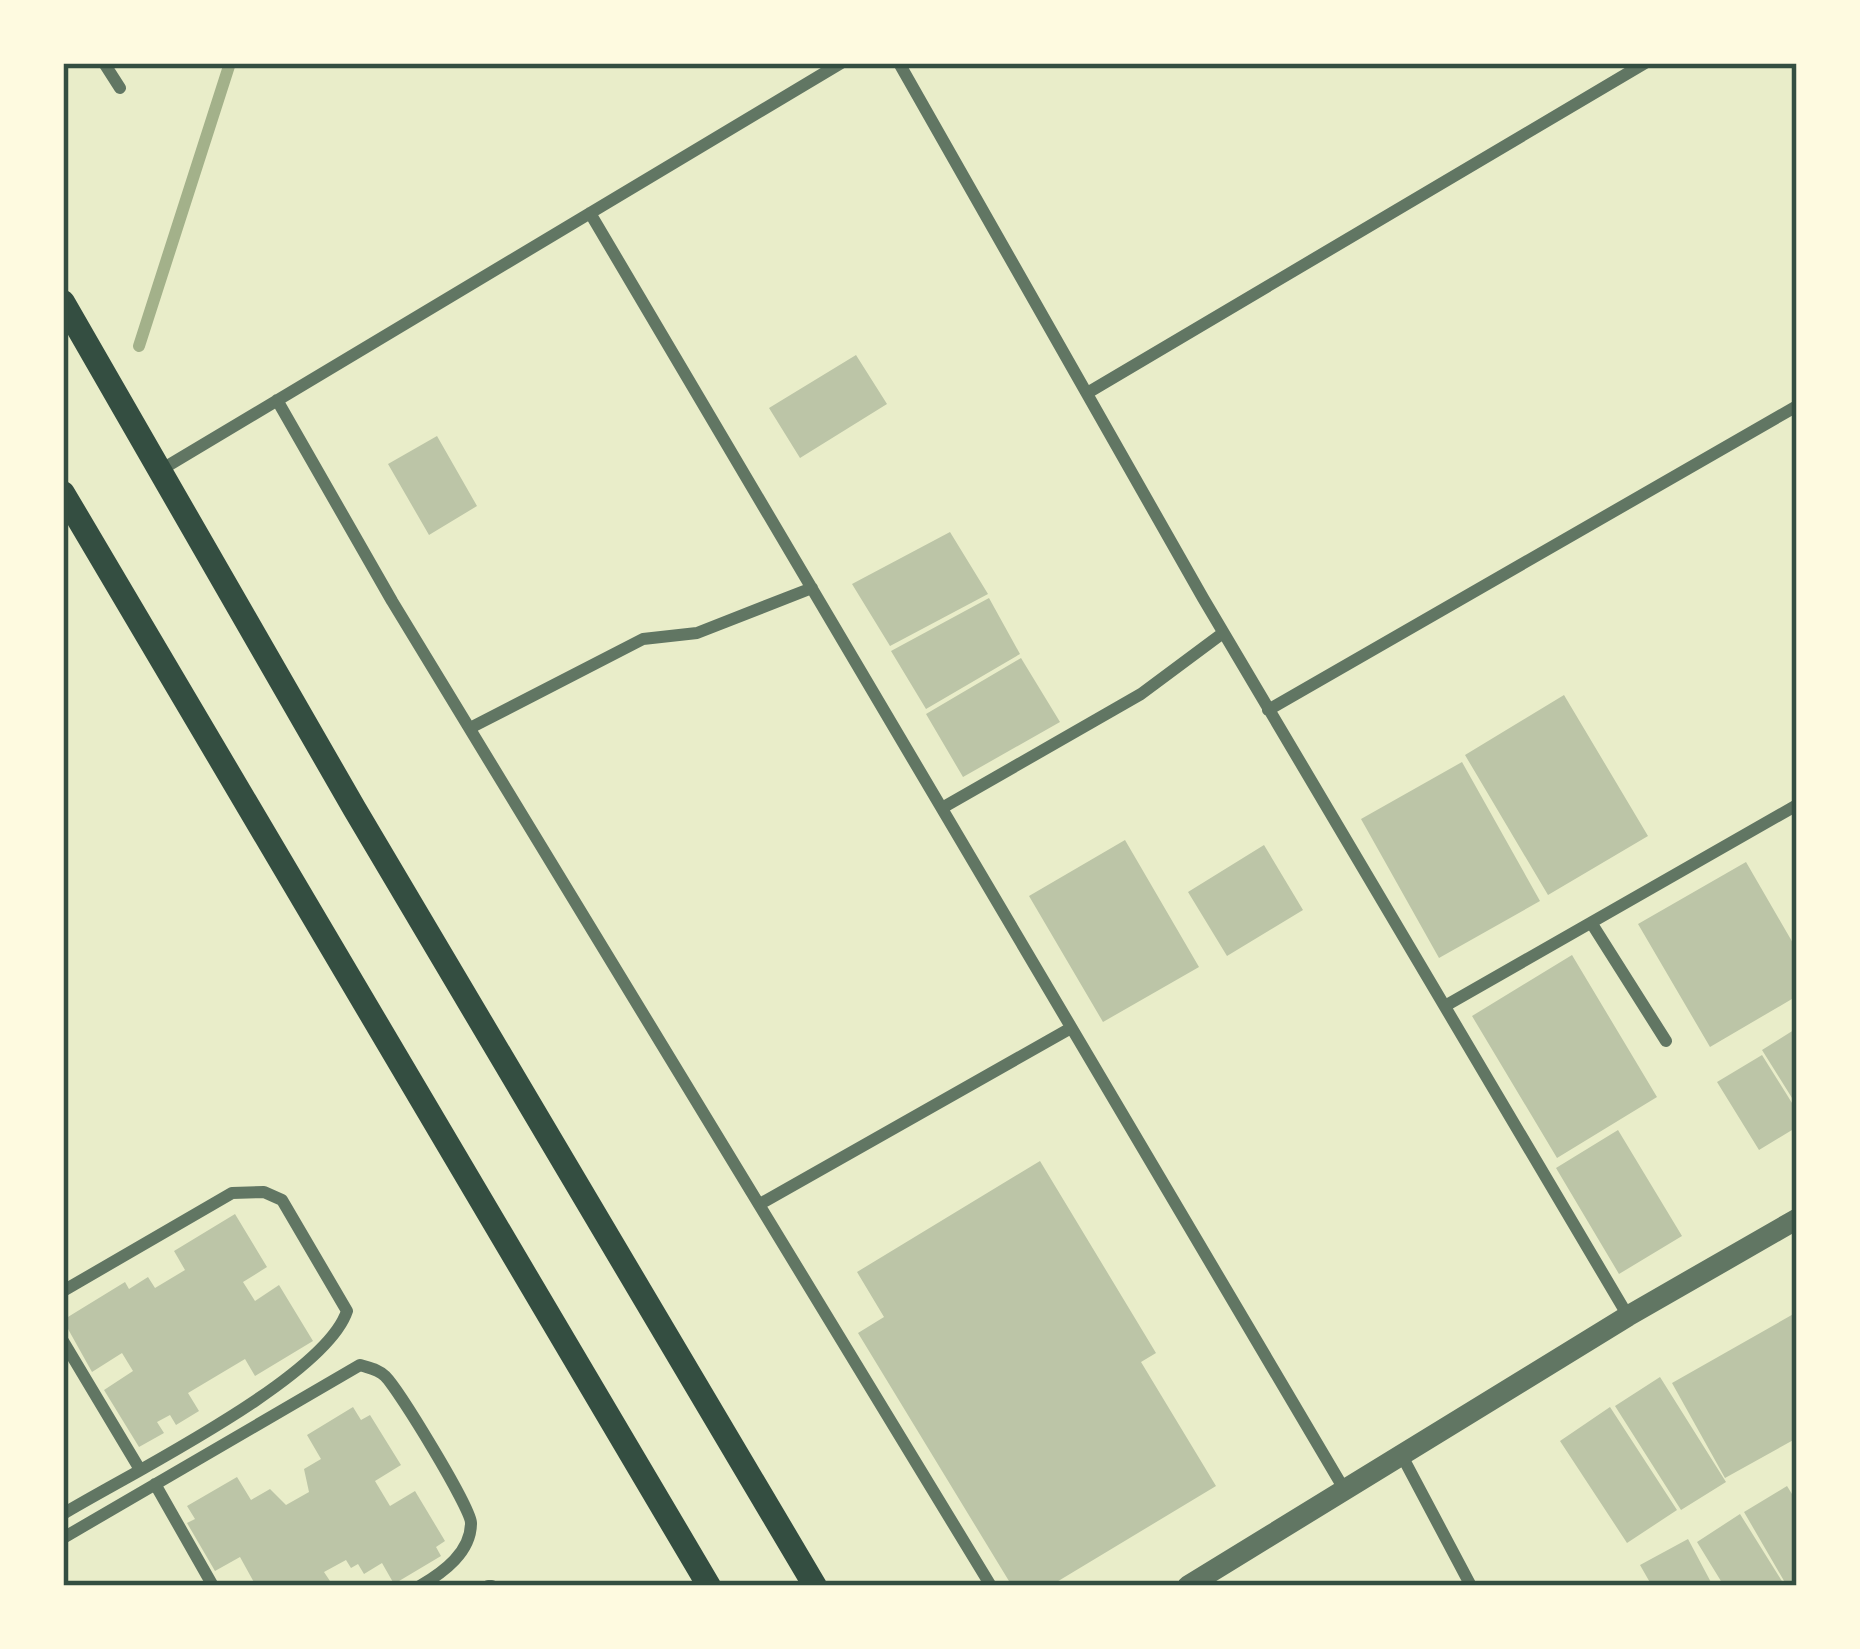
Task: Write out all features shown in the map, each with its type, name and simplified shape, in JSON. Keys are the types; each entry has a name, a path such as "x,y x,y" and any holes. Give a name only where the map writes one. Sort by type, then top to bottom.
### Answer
{"main road":[{"path":"63,302 815,1586"},
{"path":"63,493 710,1586"}],"street":[{"path":"104,63 120,88"},
{"path":"159,470 841,63"},
{"path":"899,63 1223,633 1628,1316"},
{"path":"1089,392 1645,63"},
{"path":"590,213 1344,1490"},
{"path":"277,400 470,728 991,1586"},
{"path":"1268,710 1797,406"},
{"path":"470,728 643,639 697,633 812,588"},
{"path":"942,808 1141,694 1223,633"},
{"path":"1445,1006 1797,806"},
{"path":"1592,924 1666,1042"},
{"path":"760,1204 1071,1028"},
{"path":"63,1292 232,1192 249,1190 282,1200 347,1311 340,1333 304,1369 63,1514"},
{"path":"1188,1586 1628,1316 1797,1219"},
{"path":"63,1341 139,1468"},
{"path":"63,1538 360,1365 381,1371 472,1517 468,1544 440,1575 420,1586"},
{"path":"1401,1454 1471,1586"},
{"path":"155,1484 213,1586"}],"building":[{"path":"856,355 887,404 800,458 769,408"},
{"path":"437,436 477,506 429,535 388,464"},
{"path":"950,532 988,594 890,646 852,584"},
{"path":"989,598 1020,654 926,709 891,651"},
{"path":"1021,658 1060,722 963,777 926,714"},
{"path":"1564,695 1648,836 1548,895 1465,755"},
{"path":"1462,762 1540,901 1439,958 1361,819"},
{"path":"1125,840 1199,967 1103,1022 1029,896"},
{"path":"1264,845 1303,910 1227,956 1188,892"},
{"path":"1746,862 1797,950 1797,996 1710,1047 1638,924"},
{"path":"1572,955 1657,1097 1557,1158 1472,1016"},
{"path":"1797,1028 1797,1106 1762,1050"},
{"path":"1762,1055 1797,1111 1797,1127 1759,1150 1717,1082"},
{"path":"1618,1130 1682,1236 1619,1274 1556,1168"},
{"path":"1040,1161 1156,1353 1141,1362 1216,1486 1050,1586 1012,1586 858,1333 884,1317 857,1272"},
{"path":"235,1214 267,1267 243,1282 255,1301 279,1285 313,1341 255,1376 245,1359 188,1393 199,1411 176,1425 170,1415 157,1422 164,1433 139,1447 104,1390 133,1371 122,1353 92,1372 63,1320 125,1282 129,1289 148,1277 155,1288 185,1270 174,1251"},
{"path":"1797,1312 1797,1438 1725,1478 1672,1383"},
{"path":"1660,1377 1726,1482 1681,1510 1615,1406"},
{"path":"353,1407 361,1420 370,1415 401,1465 375,1481 390,1506 415,1491 445,1541 436,1547 441,1556 394,1584 382,1563 364,1574 358,1564 351,1568 346,1560 324,1572 330,1581 322,1586 256,1586 240,1557 215,1571 187,1523 195,1519 187,1506 237,1477 251,1500 270,1489 286,1505 309,1492 304,1469 321,1459 307,1435"},
{"path":"1610,1407 1677,1510 1627,1543 1560,1441"},
{"path":"1787,1486 1797,1502 1797,1586 1787,1586 1744,1512"},
{"path":"1740,1514 1785,1586 1724,1586 1697,1542"},
{"path":"1688,1539 1713,1586 1652,1586 1640,1565"}],"waterway":[{"path":"139,346 230,63"}]}
